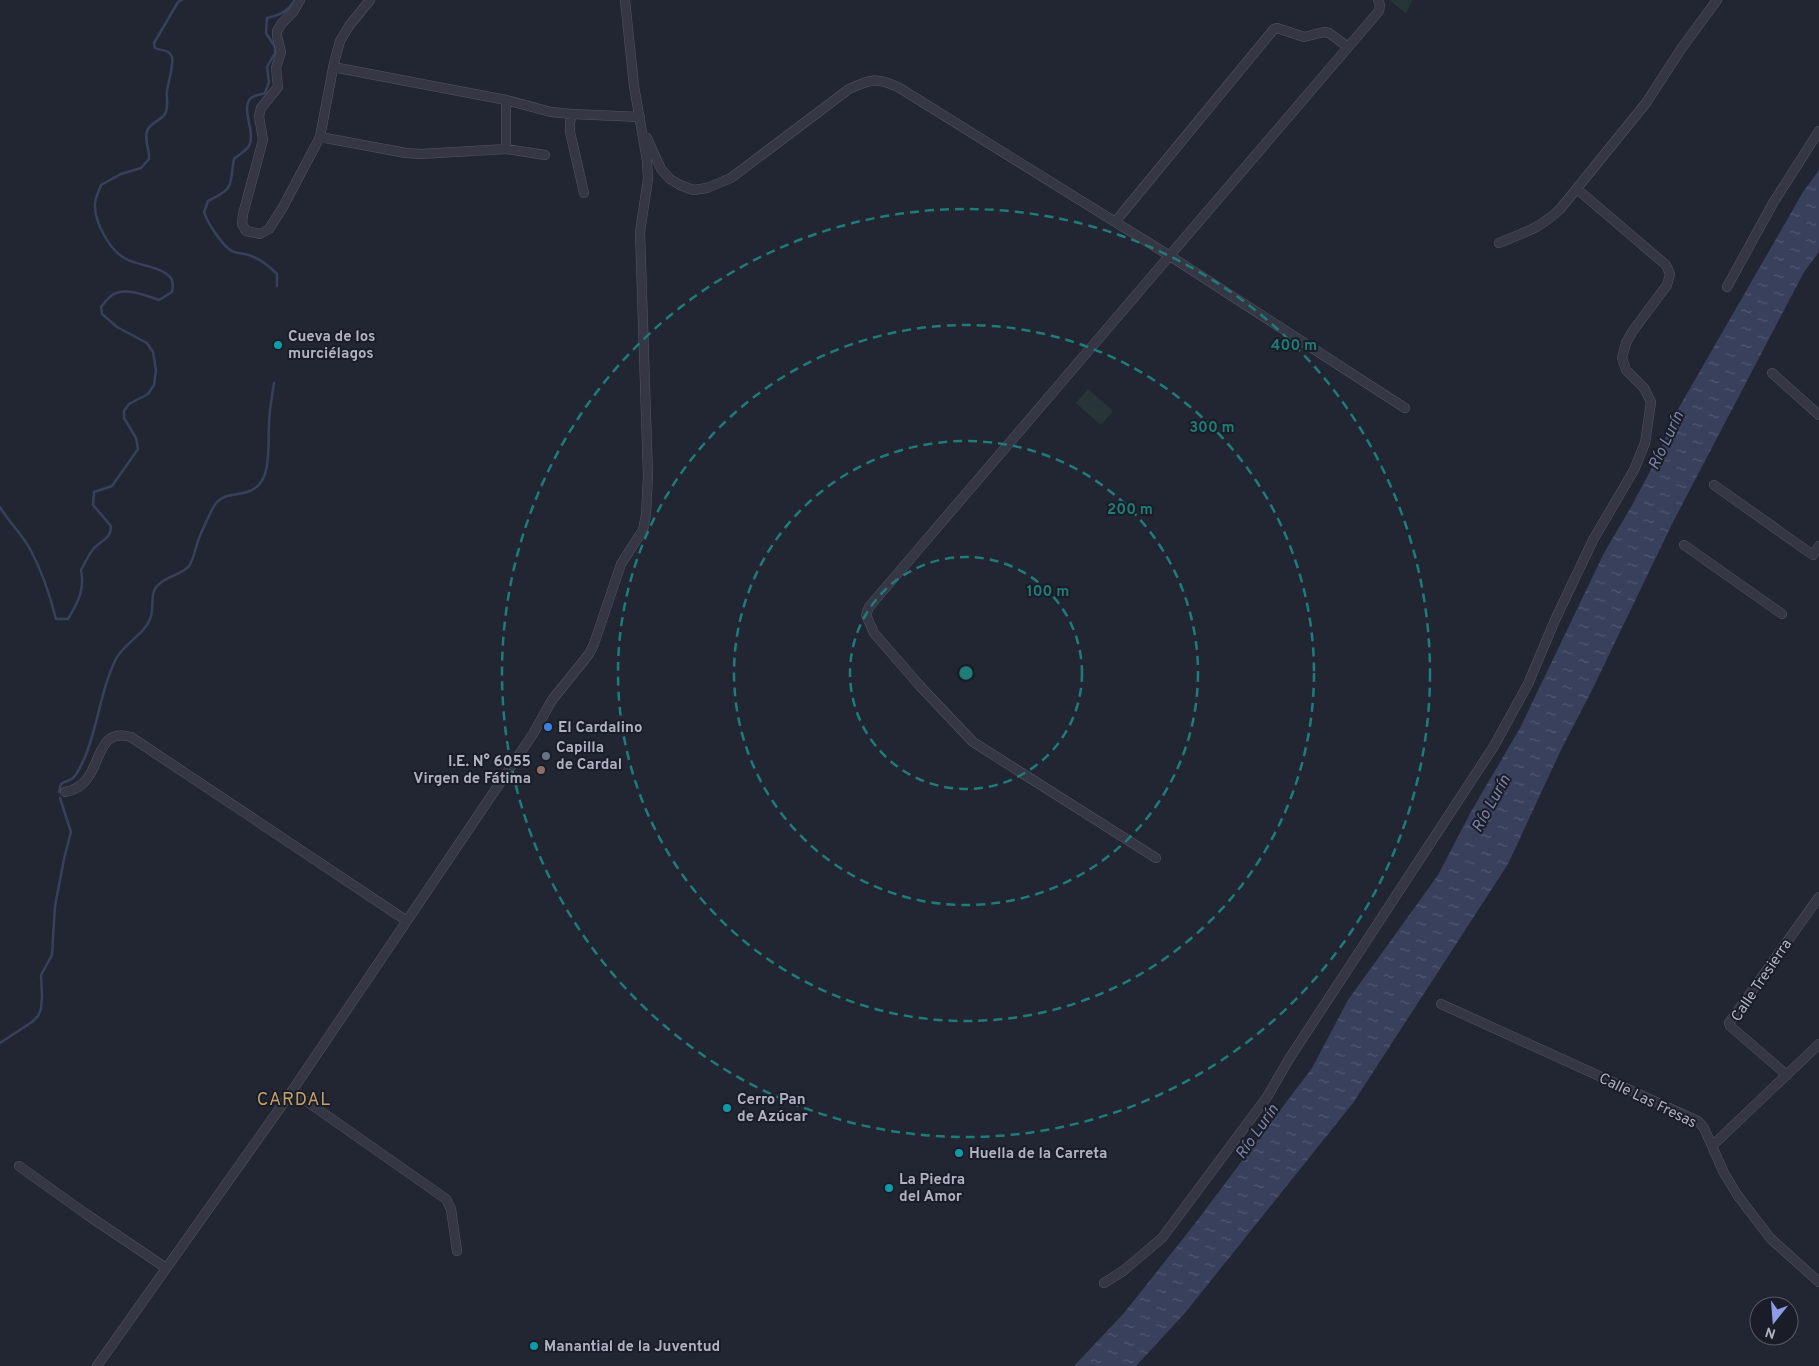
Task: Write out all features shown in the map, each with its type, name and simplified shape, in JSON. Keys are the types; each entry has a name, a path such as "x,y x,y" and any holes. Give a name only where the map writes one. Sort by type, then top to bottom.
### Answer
{"street":[{"path":"300,0 294,12 282,23 277,31 281,52 276,68 278,87 261,108 259,116 263,140 242,224 246,231 260,234 269,229 283,207 320,137 333,67 340,41 349,26 370,0"},
{"path":"626,0 634,86 643,128 662,169 670,179 680,185 693,190 708,188 731,178 849,89 866,81 883,80 1170,256 1405,408"},
{"path":"1156,858 973,742 920,686 874,633 866,615 869,607 1379,11 1380,5 1378,0"},
{"path":"1499,243 1548,221 1561,208 1646,103 1681,49 1717,0"},
{"path":"1115,222 1274,29 1277,28 1304,37 1324,32 1329,33 1348,47"},
{"path":"333,67 506,100 551,112 640,117"},
{"path":"506,100 506,149"},
{"path":"572,114 570,132 584,193"},
{"path":"97,1366 292,1091 533,734 552,700 589,654 598,635 622,564 643,530 646,515 648,476 647,406 640,232 648,179 643,128"},
{"path":"1727,287 1773,203 1819,131"},
{"path":"320,137 420,154 506,149 544,155"},
{"path":"1104,1283 1123,1271 1162,1238 1267,1097 1289,1059 1508,722 1528,684 1593,540 1634,470 1645,442 1651,402 1644,388 1626,370 1622,358 1626,343 1667,285 1670,274 1666,265 1577,189"},
{"path":"1772,373 1819,415"},
{"path":"1714,485 1813,555 1819,546"},
{"path":"1684,545 1782,614"},
{"path":"65,792 82,786 89,778 106,741 114,736 122,735 131,738 407,921"},
{"name":"Calle Tresierra","path":"1787,1075 1730,1026 1729,1023 1819,897"},
{"name":"Calle Las Fresas","path":"1441,1004 1698,1121 1704,1128 1724,1173 1738,1196 1771,1239 1819,1282"},
{"path":"1712,1146 1819,1044"},
{"path":"292,1091 446,1199 451,1209 457,1251"},
{"path":"19,1166 166,1268"}],"green space":[{"path":"1390,0 1412,0 1406,14"},
{"path":"1088,389 1113,411 1101,425 1076,403"}],"water":[{"name":"Río Lurín","path":"1819,170 1819,252 1804,272 1673,522 1560,752 1508,864 1353,1103 1185,1313 1136,1366 1074,1366 1124,1313 1193,1226 1312,1068 1348,1000 1438,875 1472,810 1520,728 1604,553 1654,464 1677,411 1803,192"}],"waterway":[{"path":"0,507 27,543 45,583 56,619 68,619 80,596 82,584 81,570 92,550 108,537 111,530 111,526 93,505 94,492 112,486 138,449 136,438 124,418 124,411 129,404 148,394 154,385 156,370 153,352 147,343 117,327 102,314 101,307 112,295 126,291 159,300 172,292 173,286 173,282 166,273 126,259 114,250 100,227 95,211 95,202 101,185 121,174 141,168 149,159 146,140 147,132 149,127 165,114 167,91 172,69 171,54 155,48 154,43 178,2 182,0"},
{"path":"277,286 277,274 268,266 254,257 236,253 224,245 204,212 208,201 223,193 230,185 234,159 246,150 251,140 248,104 250,99 265,93 269,82 267,67 275,53 275,47 266,33 267,18 283,12 295,0"},
{"path":"59,792 61,784 73,778 82,764 111,670 120,653 147,625 151,615 153,594 157,586 189,566 201,533 216,503 227,496 248,492 261,483 268,462 270,414 274,383"},
{"path":"0,1043 32,1022 38,1016 41,1009 41,975 52,955 55,906 71,832 60,798"}],"place":[{"name":"Cueva de los murciélagos","path":"278,345"},
{"name":"El Cardalino","path":"548,727"},
{"name":"Capilla de Cardal","path":"546,756"},
{"name":"I.E. N° 6055 Virgen de Fátima","path":"541,770"},
{"name":"Cerro Pan de Azúcar","path":"727,1108"},
{"name":"Huella de la Carreta","path":"959,1153"},
{"name":"La Piedra del Amor","path":"889,1188"},
{"name":"Manantial de la Juventud","path":"534,1346"}],"district":[{"name":"CARDAL","path":"294,1099"}]}
